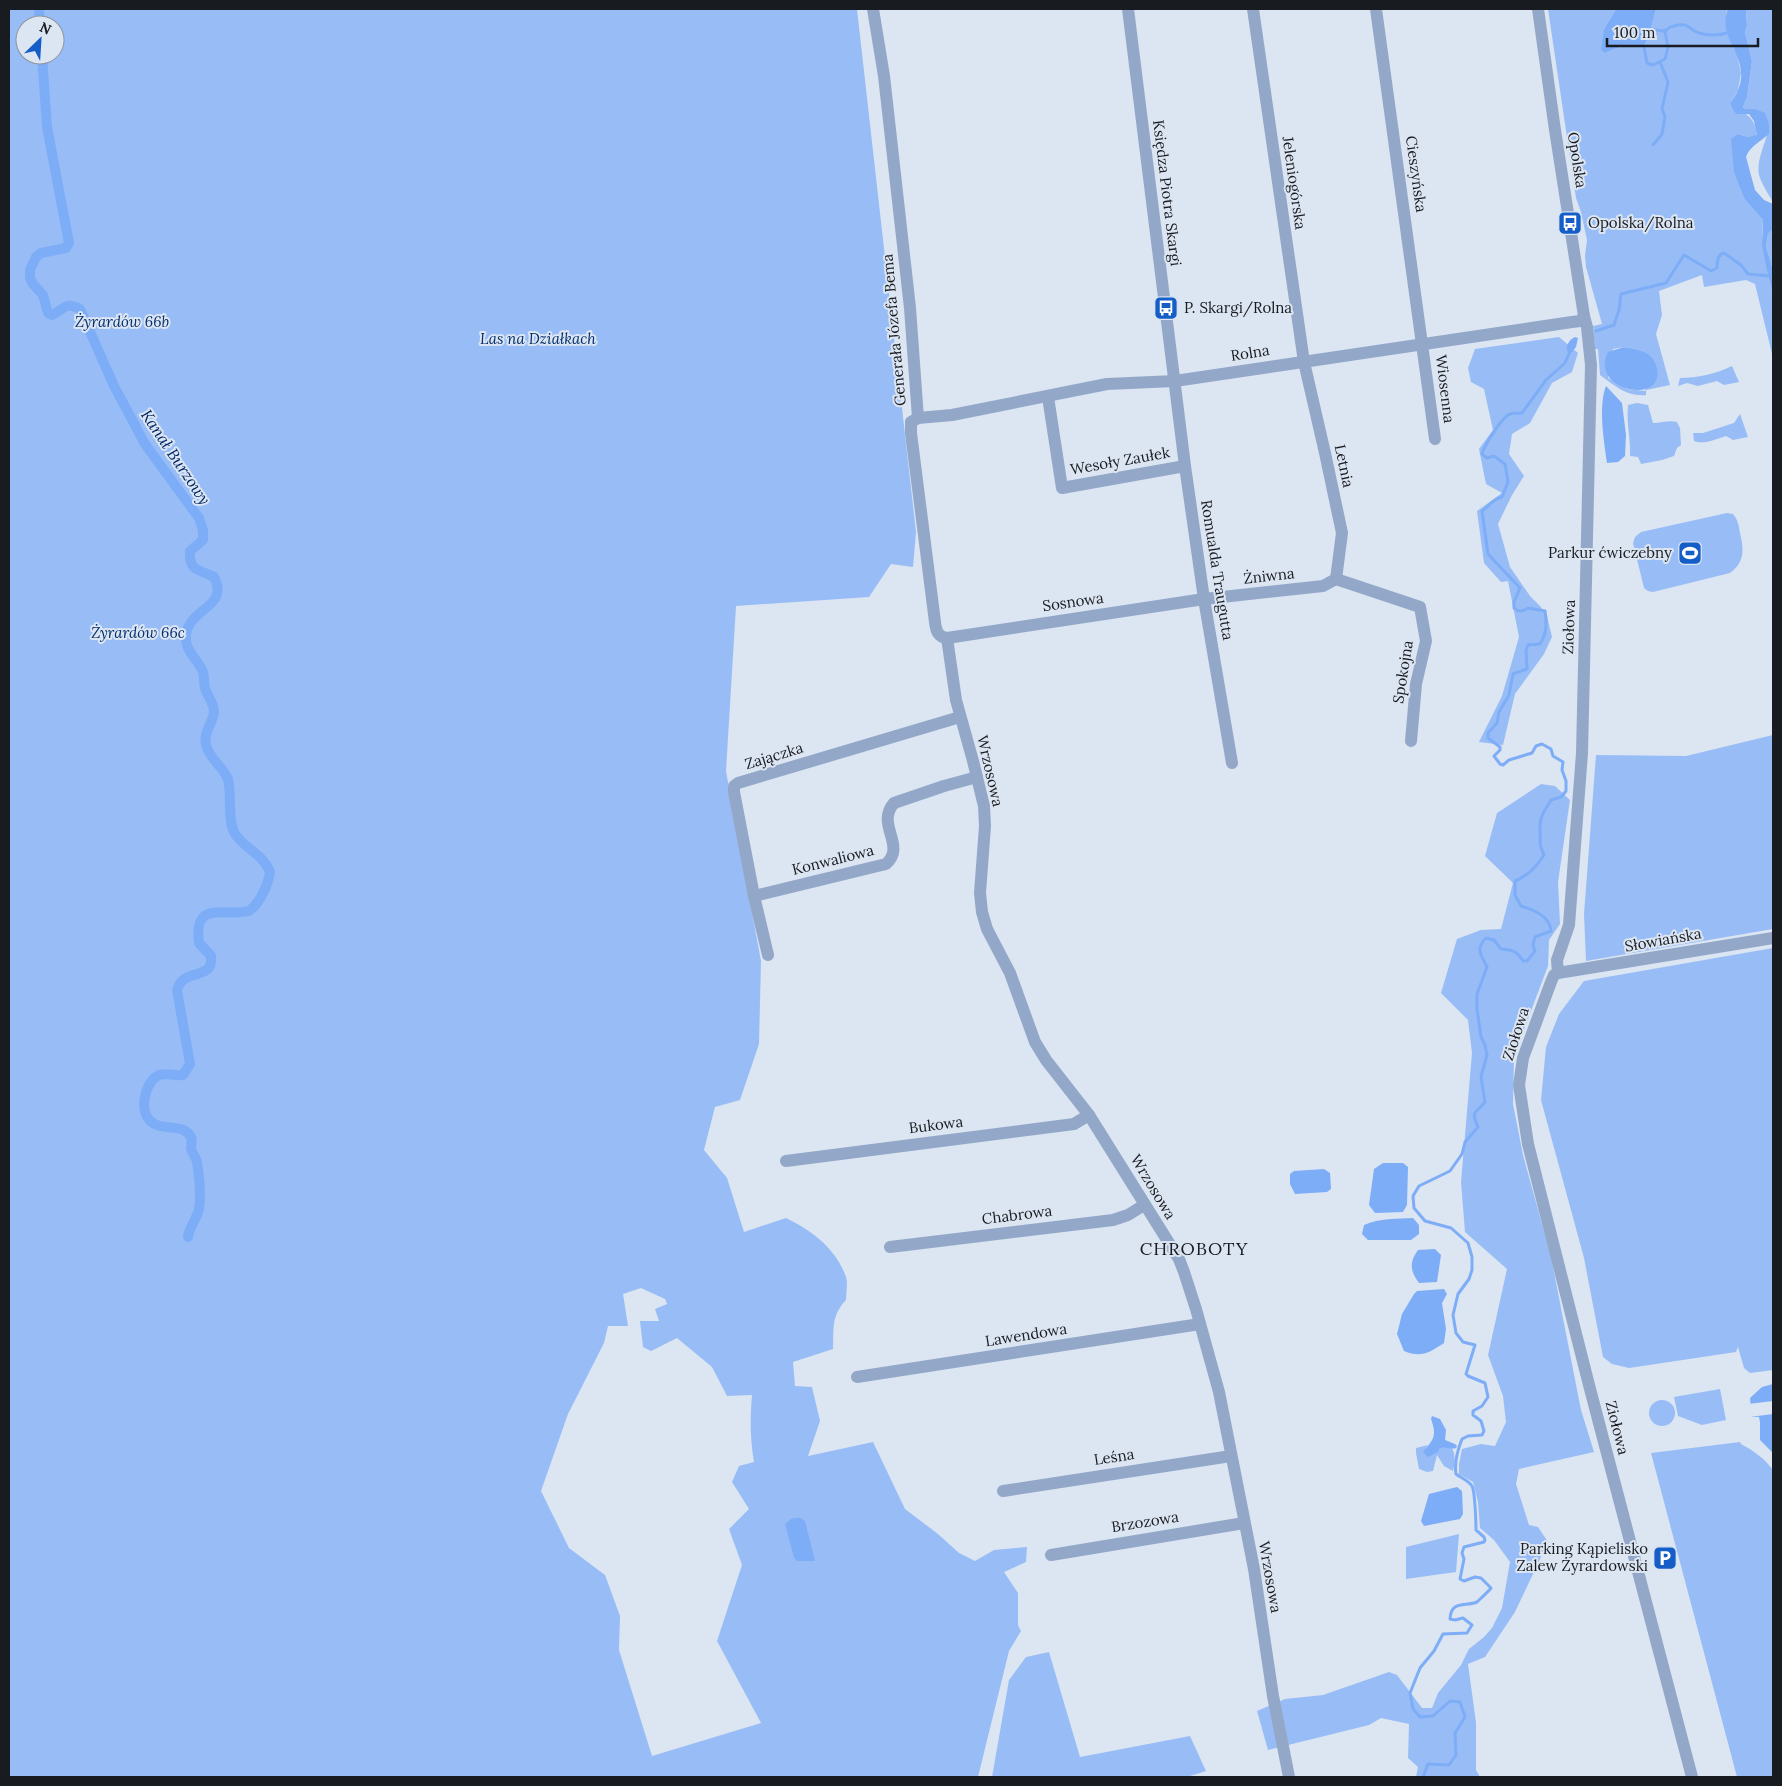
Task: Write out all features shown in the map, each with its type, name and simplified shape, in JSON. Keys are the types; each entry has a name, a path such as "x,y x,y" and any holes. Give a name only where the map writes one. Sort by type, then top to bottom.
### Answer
{"street":[{"name":"Generała Józefa Bema","path":"874,9 884,76 910,308 918,418 912,422 910,427 934,622 939,635 947,638"},
{"name":"Księdza Piotra Skargi","path":"1128,9 1175,381"},
{"name":"Jeleniogórska","path":"1253,9 1304,362"},
{"name":"Cieszyńska","path":"1376,9 1423,343"},
{"name":"Opolska","path":"1538,9 1586,322"},
{"name":"Rolna","path":"918,418 952,415 1108,384 1175,381 1423,343 1580,321 1586,322"},
{"name":"Ziołowa","path":"1586,322 1591,352 1590,484 1582,753 1570,915 1557,960 1558,973 1554,975 1550,982 1523,1058 1519,1085 1528,1144 1692,1777"},
{"name":"Wiosenna","path":"1423,343 1435,439"},
{"name":"Letnia","path":"1304,362 1342,533 1336,579"},
{"name":"Romualda Traugutta","path":"1175,381 1204,599 1232,764"},
{"name":"Wesoły Zaułek","path":"1048,397 1062,488 1185,466"},
{"name":"Żniwna","path":"1204,599 1323,586 1336,579"},
{"name":"Spokojna","path":"1336,579 1420,607 1426,641 1416,684 1411,741"},
{"name":"Sosnowa","path":"947,638 1204,599"},
{"name":"Wrzosowa","path":"947,638 960,717 984,806 985,826 980,893 982,912 988,929 1010,973 1035,1042 1046,1060 1089,1115 1179,1259 1184,1272 1219,1392 1254,1569 1273,1696 1289,1777"},
{"name":"Zajączka","path":"768,955 754,896 734,786 738,783 960,717"},
{"name":"Konwaliowa","path":"754,896 886,864 892,858 894,850 886,816 888,809 894,803 977,777"},
{"name":"Słowiańska","path":"1558,973 1773,938"},
{"name":"Bukowa","path":"786,1161 1074,1124 1089,1115"},
{"name":"Chabrowa","path":"890,1246 1114,1220 1128,1215 1144,1205"},
{"name":"Lawendowa","path":"857,1377 1200,1324"},
{"name":"Leśna","path":"1003,1491 1231,1456"},
{"name":"Brzozowa","path":"1051,1556 1127,1541 1244,1523"}],"green space":[{"name":"Las na Działkach","path":"9,9 857,9 916,532 913,567 891,564 869,597 736,606 726,771 761,961 759,1044 740,1100 715,1107 704,1150 727,1178 744,1232 786,1218 805,1228 822,1241 836,1257 846,1277 846,1300 836,1317 833,1349 793,1362 795,1386 812,1387 820,1421 808,1456 873,1442 905,1509 959,1553 975,1561 994,1550 1027,1547 1026,1562 1004,1572 1018,1593 1018,1625 1021,1631 1009,1651 978,1777 9,1777","holes":["641,1288 665,1299 667,1304 655,1309 659,1321 640,1321 643,1347 651,1351 677,1338 712,1367 727,1396 752,1395 751,1429 754,1462 739,1466 732,1482 749,1509 729,1529 742,1565 717,1641 761,1723 652,1756 619,1650 620,1616 605,1575 569,1548 541,1491 568,1414 604,1343 608,1326 628,1326 623,1294"]},
{"path":"1548,9 1616,9 1604,29 1605,53 1622,46 1644,46 1649,36 1656,9 1728,9 1726,13 1732,46 1737,55 1741,73 1738,90 1730,105 1749,116 1754,124 1757,136 1748,137 1738,134 1741,186 1745,200 1763,220 1762,234 1768,276 1773,293 1773,358 1755,284 1746,280 1704,287 1702,275 1659,291 1662,315 1656,334 1670,385 1646,390 1646,395 1639,395 1621,390 1600,375 1598,349 1595,349 1593,326 1602,324 1586,267 1587,240 1576,198","holes":["1624,347 1646,353 1655,364 1645,391 1627,389 1608,378 1613,349"]},
{"path":"1746,9 1773,9 1773,202 1761,181 1759,171 1760,158 1769,124 1755,109 1745,109 1743,107 1747,97 1752,61 1745,32 1747,26"},
{"path":"1773,229 1773,270 1766,246 1768,234"},
{"path":"1559,337 1578,353 1572,372 1552,383 1530,423 1512,434 1509,454 1524,476 1512,495 1498,524 1510,567 1530,596 1547,616 1552,637 1544,654 1515,694 1503,745 1479,742 1502,696 1519,637 1508,581 1501,582 1484,563 1477,511 1502,493 1486,484 1479,449 1493,430 1484,389 1471,382 1468,368 1475,349"},
{"path":"1732,366 1739,382 1724,385 1717,381 1698,386 1687,383 1678,386 1680,378 1706,375"},
{"path":"1637,403 1648,405 1653,423 1677,422 1680,428 1681,445 1677,448 1674,456 1641,464 1638,457 1630,456 1628,405"},
{"path":"1740,414 1748,437 1733,440 1726,436 1706,442 1694,441 1693,433 1703,433 1734,423"},
{"name":"Parkur ćwiczebny","path":"1727,513 1733,514 1739,525 1742,545 1741,560 1735,569 1730,573 1653,592 1644,588 1633,543 1635,537 1641,532"},
{"path":"1773,735 1773,929 1586,961 1584,914 1596,755 1686,756"},
{"path":"1541,784 1555,786 1570,800 1558,882 1560,924 1549,940 1548,966 1514,1056 1513,1104 1523,1155 1551,1257 1581,1410 1594,1452 1519,1469 1516,1484 1529,1525 1538,1527 1548,1542 1515,1612 1485,1657 1468,1664 1476,1723 1476,1770 1480,1777 1416,1777 1418,1767 1408,1758 1409,1724 1381,1718 1369,1725 1268,1750 1257,1711 1285,1699 1323,1695 1389,1672 1397,1675 1422,1708 1432,1708 1438,1693 1461,1665 1469,1649 1492,1628 1502,1608 1510,1562 1494,1540 1480,1528 1478,1502 1473,1482 1459,1474 1459,1464 1462,1449 1481,1444 1495,1446 1506,1422 1503,1396 1488,1355 1507,1269 1465,1232 1461,1182 1472,1053 1468,1020 1441,993 1457,939 1481,930 1501,929 1513,883 1485,856 1497,813"},
{"path":"1773,948 1773,1370 1750,1373 1744,1368 1738,1347 1736,1352 1629,1368 1612,1364 1603,1357 1584,1258 1541,1100 1546,1047 1559,1014 1584,981"},
{"path":"1720,1389 1726,1420 1702,1425 1678,1416 1674,1397"},
{"path":"1662,1400 1671,1404 1675,1413 1671,1422 1662,1426 1653,1422 1649,1413 1653,1404"},
{"path":"1740,1442 1762,1458 1773,1470 1773,1777 1737,1777 1651,1453"},
{"path":"1428,1445 1426,1448 1451,1447 1453,1449 1455,1462 1453,1471 1444,1466 1437,1455 1433,1471 1427,1472 1419,1469 1416,1448"},
{"path":"1459,1534 1456,1572 1406,1579 1406,1547"},
{"path":"1049,1652 1080,1757 1190,1736 1206,1771 1187,1777 992,1777 1009,1680 1026,1657"}],"shaded area":[{"path":"1616,9 1656,9 1649,36 1644,46 1622,46 1605,53 1601,50 1604,29"},
{"path":"1728,9 1746,9 1747,26 1745,32 1752,61 1747,97 1743,107 1765,113 1769,124 1769,134 1752,147 1746,157 1755,190 1764,200 1773,204 1773,229 1768,234 1766,246 1773,270 1773,293 1762,245 1763,220 1745,200 1734,172 1731,139 1738,134 1748,137 1757,135 1754,121 1749,114 1736,114 1730,104 1739,89 1741,76 1740,64 1727,32 1725,21"},
{"path":"1575,337 1578,338 1576,347 1571,353 1567,351 1567,347"},
{"path":"1624,347 1643,352 1654,360 1657,378 1652,386 1642,390 1630,389 1618,385 1609,377 1605,366 1608,352"},
{"path":"1606,386 1622,403 1626,435 1625,456 1618,462 1607,463 1602,413"},
{"path":"1383,1163 1403,1163 1408,1167 1407,1205 1403,1212 1375,1213 1369,1205 1374,1169"},
{"path":"1324,1169 1330,1173 1331,1189 1327,1192 1295,1194 1290,1184 1290,1174 1294,1171"},
{"path":"1413,1218 1419,1225 1419,1234 1411,1240 1368,1240 1362,1234 1364,1225 1376,1221"},
{"path":"1435,1249 1441,1255 1437,1282 1419,1283 1412,1270 1413,1259 1418,1250"},
{"path":"1444,1289 1447,1294 1442,1303 1446,1329 1444,1343 1420,1354 1404,1351 1397,1334 1402,1314 1414,1294 1417,1291"},
{"path":"1773,1384 1773,1453 1760,1440 1759,1417 1752,1417 1750,1398 1762,1387"},
{"path":"1432,1416 1440,1419 1446,1430 1445,1440 1457,1446 1456,1448 1441,1448 1438,1452 1428,1457 1423,1452 1430,1444 1434,1433"},
{"path":"1457,1487 1462,1491 1463,1514 1460,1519 1424,1526 1421,1521 1429,1494"},
{"path":"795,1518 805,1521 815,1561 797,1561 794,1558 785,1524"}],"pier":[{"path":"1773,1401 1773,1414 1750,1417 1748,1404"}],"waterway":[{"name":"Kanał Burzowy","path":"39,9 39,15"},
{"path":"1643,42 1647,63 1653,65 1665,59 1668,47 1665,32 1670,27 1688,26 1699,33 1707,35 1731,32"},
{"path":"1651,29 1665,30"},
{"path":"1653,145 1662,134 1665,117 1662,109 1668,82 1660,62"},
{"name":"Kanał Burzowy","path":"43,65 47,127 69,243 66,248 41,253 36,257 30,270 30,278 43,295 48,313 52,315 68,306 80,309 114,386 145,444 199,518 203,530 203,540 190,551 191,563 196,569 214,577 218,587 217,595 194,619 186,635 187,646 201,667 205,689 214,709 205,740 206,745 210,754 228,779 230,815 235,834 263,861 270,872 263,893 249,911 212,913 206,915 201,920 198,929 199,943 211,956 211,964 203,972 186,978 177,990 190,1064 183,1075 163,1074 157,1076 149,1085 144,1099 145,1113 148,1119 163,1127 184,1130 192,1138 191,1148 198,1167 200,1198 198,1213 188,1237"},
{"path":"1596,331 1614,325 1619,310 1621,294 1666,283 1684,255 1711,271 1717,268 1717,261 1724,253 1741,265 1748,274 1770,276"},
{"path":"1423,1777 1428,1764 1449,1765 1456,1755 1455,1733 1465,1717 1460,1702 1450,1701 1433,1716 1420,1717 1413,1709 1410,1693 1420,1668 1434,1651 1443,1634 1467,1633 1472,1625 1463,1618 1450,1619 1453,1609 1459,1605 1477,1602 1491,1588 1481,1578 1475,1577 1464,1581 1460,1579 1464,1547 1484,1542 1485,1540 1476,1530 1475,1500 1472,1486 1456,1474 1457,1456 1462,1439 1468,1436 1482,1435 1484,1431 1481,1421 1473,1415 1473,1411 1482,1406 1488,1397 1485,1383 1466,1374 1475,1345 1463,1342 1456,1333 1453,1315 1458,1294 1469,1279 1472,1270 1472,1257 1468,1243 1451,1228 1425,1221 1414,1208 1413,1196 1419,1186 1450,1171 1462,1154 1465,1142 1478,1127 1474,1115 1485,1102 1481,1077 1487,1055 1481,1037 1477,1009 1477,994 1487,967 1480,952 1481,945 1486,938 1494,940 1501,949 1514,952 1523,961 1527,961 1535,951 1533,945 1535,937 1551,931 1548,921 1536,912 1521,906 1515,895 1515,881 1532,870 1544,855 1540,843 1541,818 1551,800 1561,797 1566,791 1566,781 1562,770 1563,762 1553,756 1551,749 1542,744 1536,746 1532,753 1509,760 1503,765 1494,756 1500,750 1500,747 1488,738 1488,733 1497,723 1499,712 1509,695 1513,674 1527,669 1526,650 1528,645 1540,644 1544,636 1546,624 1545,611 1528,608 1519,611 1514,608 1514,602 1520,588 1488,554 1482,511 1493,501 1502,497 1508,482 1505,464 1494,456 1487,458 1482,454 1503,420 1510,414 1522,413 1546,380 1565,363 1571,349"}],"place":[{"name":"Opolska/Rolna","path":"1570,223"},
{"name":"P. Skargi/Rolna","path":"1166,308"},
{"name":"Parkur ćwiczebny","path":"1690,553"},
{"name":"Parking Kąpielisko Zalew Żyrardowski","path":"1665,1558"}],"district":[{"name":"CHROBOTY","path":"1194,1249"}],"park label":[{"name":"Żyrardów 66b","path":"122,322"},
{"name":"Żyrardów 66c","path":"138,633"}]}
